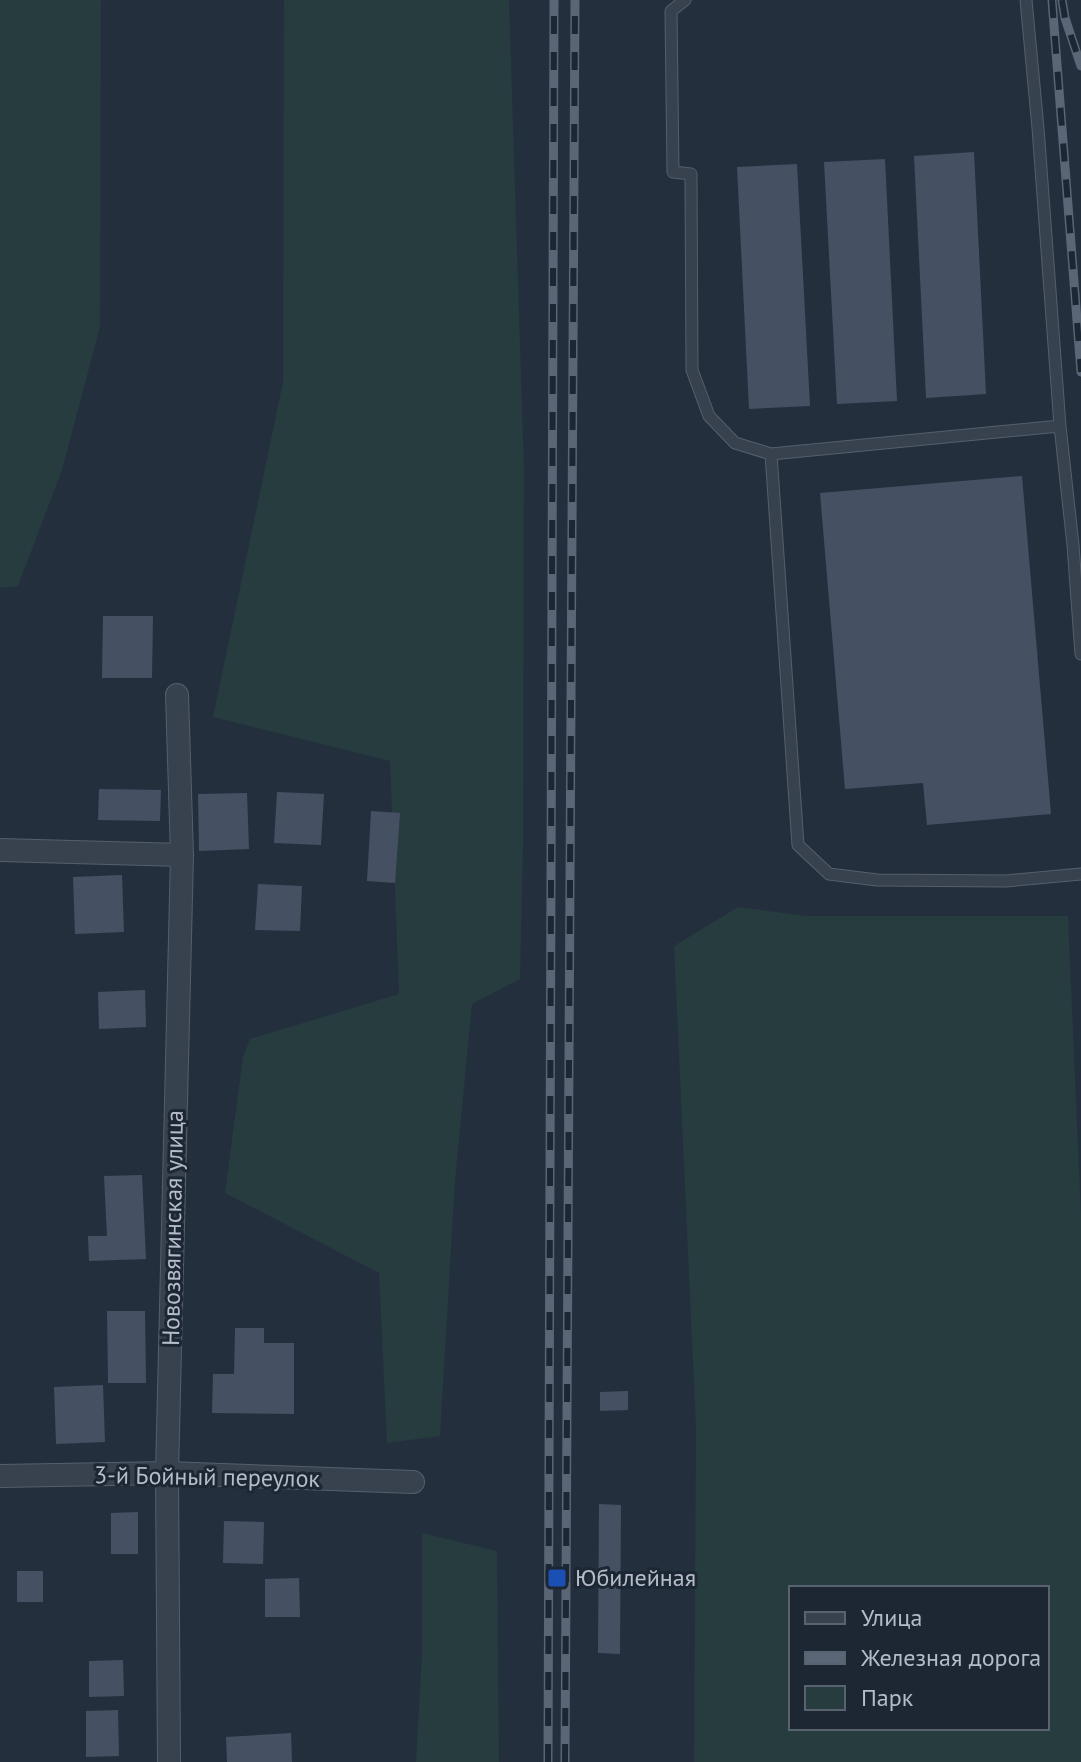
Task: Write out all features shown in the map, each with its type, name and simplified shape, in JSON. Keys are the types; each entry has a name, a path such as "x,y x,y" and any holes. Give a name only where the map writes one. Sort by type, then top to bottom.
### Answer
{"street":[{"name":"Новозвягинская улица","path":"169,1762 167,1473 182,855 177,695"},
{"path":"0,850 182,855"},
{"name":"3-й Бойный переулок","path":"0,1476 167,1473 413,1482"}],"lane":[{"path":"685,0 671,11 673,172 691,174 692,370 709,416 735,443 771,454 1060,426"},
{"path":"1026,0 1060,426 1077,545 1081,654"},
{"path":"771,454 798,845 829,874 877,880 1006,881 1081,874"}],"green space":[{"path":"0,0 101,0 100,327 62,470 18,586 0,588"},
{"path":"284,0 509,0 524,470 520,979 472,1004 455,1181 440,1436 387,1443 379,1273 225,1193 243,1057 250,1039 399,994 390,761 213,717 283,382"},
{"path":"738,907 806,916 1068,916 1081,1215 1081,1762 694,1762 696,1428 674,946"},
{"path":"422,1533 497,1551 499,1762 416,1762 422,1654"}],"building":[{"path":"974,152 986,394 926,398 914,156"},
{"path":"885,159 897,401 837,404 824,162"},
{"path":"797,164 810,406 749,409 737,167"},
{"path":"1022,476 1051,814 927,825 923,783 845,789 820,493"},
{"path":"103,616 153,616 152,678 102,678"},
{"path":"99,789 161,790 160,821 98,820"},
{"path":"277,792 324,794 321,845 274,843"},
{"path":"247,793 249,849 199,851 198,794"},
{"path":"371,811 400,813 395,883 367,881"},
{"path":"122,875 124,932 75,934 73,877"},
{"path":"258,884 302,886 300,931 255,930"},
{"path":"145,990 146,1027 99,1029 98,992"},
{"path":"142,1175 146,1259 89,1261 88,1236 107,1236 104,1176"},
{"path":"107,1311 145,1311 146,1383 108,1383"},
{"path":"235,1328 264,1328 264,1343 294,1343 294,1414 212,1413 213,1374 234,1374"},
{"path":"103,1385 105,1442 56,1444 54,1387"},
{"path":"628,1391 628,1410 600,1411 600,1392"},
{"path":"599,1504 621,1505 620,1654 598,1653"},
{"path":"138,1512 138,1554 111,1554 111,1513"},
{"path":"224,1521 264,1522 263,1564 223,1563"},
{"path":"17,1571 43,1571 43,1602 17,1602"},
{"path":"299,1578 300,1617 265,1617 265,1579"},
{"path":"123,1660 124,1696 89,1697 89,1661"},
{"path":"118,1710 119,1756 86,1757 86,1711"},
{"path":"291,1733 292,1762 227,1762 226,1737"}],"railway":[{"path":"548,1762 554,0"},
{"path":"565,1762 575,0"},
{"path":"1052,0 1081,372"},
{"path":"1062,0 1081,66"}],"place":[{"name":"Юбилейная","path":"557,1578"}]}
